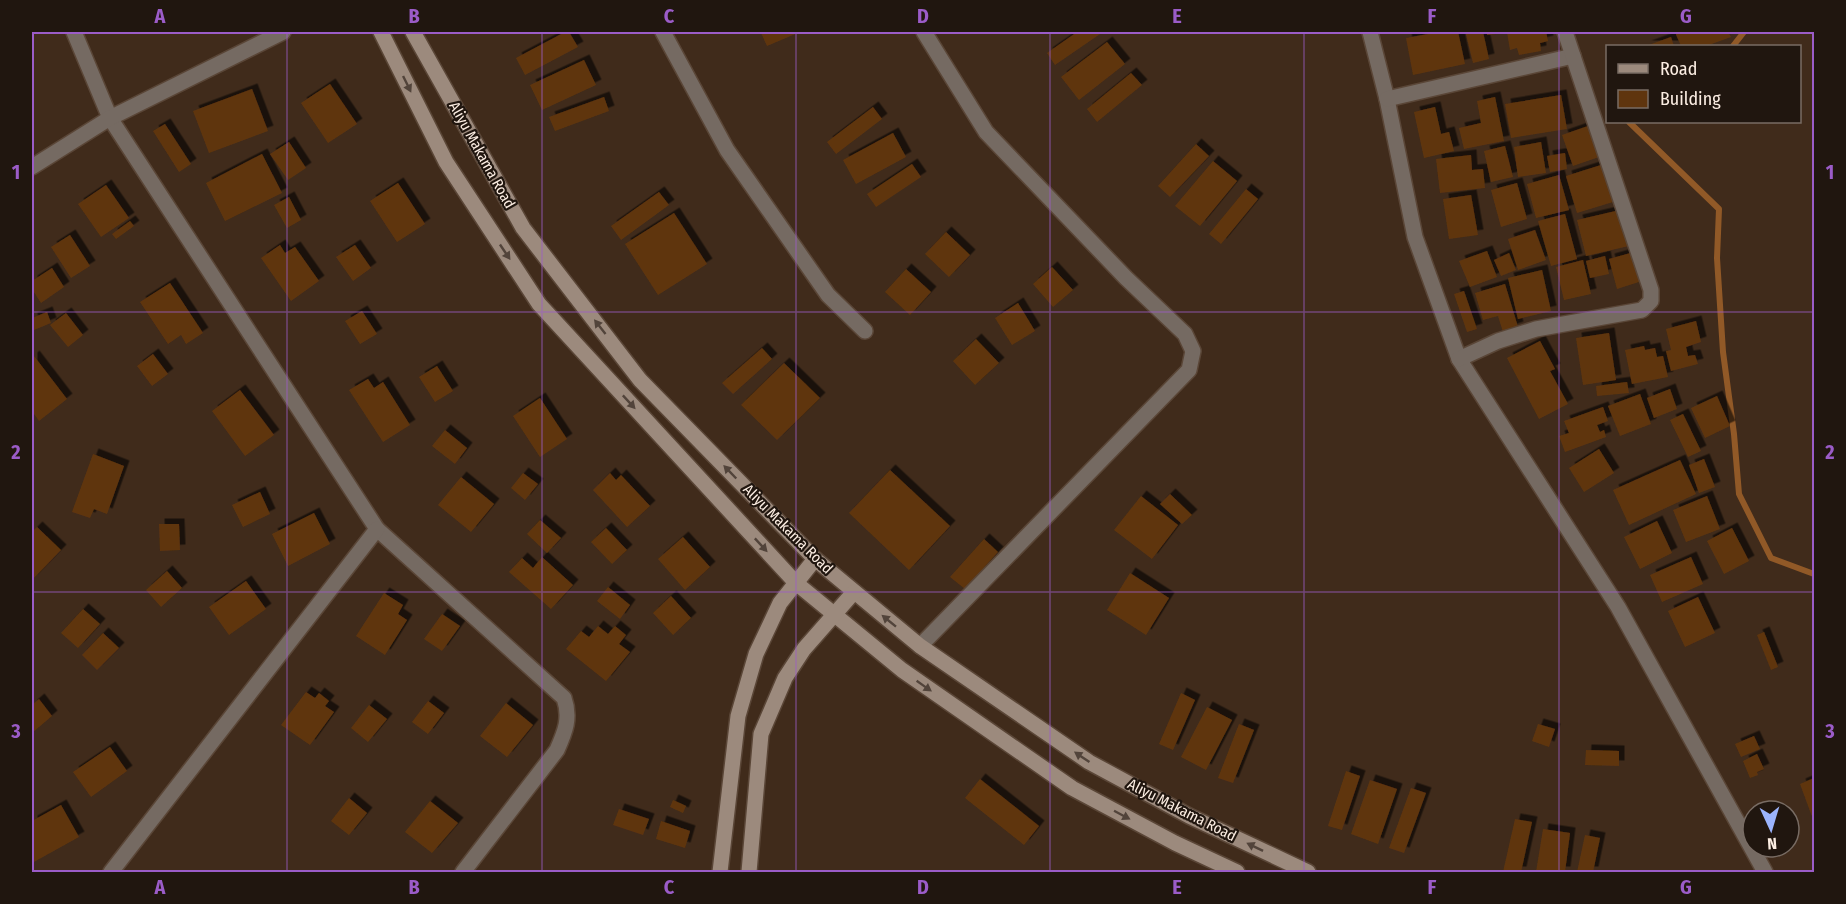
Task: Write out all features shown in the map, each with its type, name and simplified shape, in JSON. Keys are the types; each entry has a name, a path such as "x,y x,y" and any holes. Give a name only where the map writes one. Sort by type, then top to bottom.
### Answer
{"street":[{"path":"74,32 110,118 377,529 564,698 568,710 566,730 557,750 463,873"},
{"path":"32,167 110,118 283,32"},
{"name":"Aliyu Makama Road","path":"381,32 446,162 539,304 796,584 902,670 1072,788 1237,873"},
{"name":"Aliyu Makama Road","path":"413,32 523,228 640,380 815,559 920,646 1089,762 1189,816 1308,873"},
{"path":"663,32 727,150 828,295 865,331"},
{"path":"920,646 1189,370 1193,351 1185,334 1126,279 986,132 924,32"},
{"path":"1370,32 1415,237 1459,359 1618,607 1765,873"},
{"path":"1459,359 1498,341 1536,328 1642,310 1651,301 1651,290 1565,32"},
{"path":"1386,99 1573,56"},
{"path":"111,873 377,529"},
{"path":"720,873 738,716 756,654 780,603 815,559"},
{"path":"749,873 761,734 785,678 804,649 854,592"}],"building":[{"path":"569,32 578,47 525,75 516,58"},
{"path":"800,32 767,46 761,33"},
{"path":"1077,32 1103,32 1055,65 1047,53"},
{"path":"1439,32 1458,32 1465,64 1413,75 1406,38"},
{"path":"1483,32 1489,59 1473,63 1466,34"},
{"path":"1487,32 1505,32 1505,33 1487,35"},
{"path":"1507,32 1546,32 1548,41 1540,43 1541,51 1519,55 1517,48 1510,50"},
{"path":"1675,32 1728,32 1731,37 1709,45 1681,45"},
{"path":"1671,37 1674,45 1649,45"},
{"path":"1107,42 1125,64 1079,100 1061,77"},
{"path":"584,60 596,85 542,110 530,85"},
{"path":"1131,73 1142,85 1097,122 1087,109"},
{"path":"330,84 357,124 328,143 301,103"},
{"path":"252,89 268,131 209,153 193,111"},
{"path":"1561,95 1567,129 1511,138 1505,104"},
{"path":"604,97 609,111 555,131 549,117"},
{"path":"1495,97 1504,141 1464,149 1459,128 1481,123 1477,101"},
{"path":"873,107 882,119 836,154 827,142"},
{"path":"1435,107 1441,134 1449,132 1454,151 1424,158 1414,112"},
{"path":"165,124 191,164 179,172 153,131"},
{"path":"1588,126 1599,157 1573,166 1562,135"},
{"path":"893,133 906,157 856,184 843,160"},
{"path":"289,142 306,168 288,180 270,154"},
{"path":"1541,142 1546,173 1518,177 1514,147"},
{"path":"1196,144 1209,156 1170,197 1158,186"},
{"path":"1505,146 1513,177 1491,182 1484,151"},
{"path":"1565,153 1567,169 1550,172 1547,156"},
{"path":"262,154 282,193 225,221 206,183"},
{"path":"1471,155 1472,170 1483,169 1485,188 1440,193 1436,159"},
{"path":"1213,161 1237,181 1200,226 1175,206"},
{"path":"912,164 921,177 876,207 867,194"},
{"path":"1601,165 1613,202 1577,213 1566,176"},
{"path":"1559,175 1569,210 1536,218 1527,184"},
{"path":"398,183 425,224 397,242 370,201"},
{"path":"1517,183 1527,219 1501,227 1491,190"},
{"path":"106,185 129,218 101,237 78,204"},
{"path":"1246,189 1258,199 1221,244 1209,234"},
{"path":"659,192 669,205 621,240 611,226"},
{"path":"1471,195 1478,235 1449,239 1443,199"},
{"path":"289,197 301,220 287,228 274,205"},
{"path":"1620,210 1629,246 1586,256 1577,220"},
{"path":"674,213 707,264 658,295 625,244"},
{"path":"1565,214 1577,259 1551,266 1538,221"},
{"path":"130,221 134,226 116,239 112,234"},
{"path":"1535,230 1546,260 1518,270 1508,239"},
{"path":"946,232 970,255 949,277 925,254"},
{"path":"70,235 90,266 71,278 51,247"},
{"path":"280,245 285,253 295,247 319,281 291,301 261,258"},
{"path":"355,245 371,268 353,281 336,257"},
{"path":"1487,251 1497,277 1470,287 1459,261"},
{"path":"1634,252 1642,281 1617,289 1609,259"},
{"path":"1509,253 1516,270 1501,276 1494,260"},
{"path":"1605,256 1609,274 1590,278 1586,261"},
{"path":"1583,260 1591,294 1564,300 1556,267"},
{"path":"1052,267 1073,290 1053,307 1033,284"},
{"path":"52,268 64,287 41,303 32,289 32,281"},
{"path":"906,269 931,292 910,315 885,292"},
{"path":"1542,270 1551,311 1518,319 1508,278"},
{"path":"170,283 203,333 186,344 181,335 168,344 140,302"},
{"path":"1505,284 1518,327 1503,332 1498,316 1483,320 1475,293"},
{"path":"1464,291 1477,329 1467,332 1454,294"},
{"path":"1018,303 1035,331 1012,345 995,318"},
{"path":"362,311 377,334 360,344 345,321"},
{"path":"47,312 51,323 34,330 32,318"},
{"path":"66,313 83,335 68,347 50,325"},
{"path":"1696,321 1701,342 1686,347 1688,356 1695,355 1698,364 1671,371 1666,351 1671,350 1666,329"},
{"path":"1609,333 1616,380 1583,385 1576,338"},
{"path":"976,339 999,363 975,385 953,361"},
{"path":"1540,341 1555,369 1550,371 1568,404 1539,419 1507,358"},
{"path":"1644,346 1645,350 1655,348 1657,357 1663,356 1668,377 1632,384 1625,350"},
{"path":"762,348 772,359 733,394 722,383"},
{"path":"153,354 168,374 152,386 137,366"},
{"path":"34,356 67,399 39,421 32,411 32,358"},
{"path":"784,363 820,398 777,440 741,405"},
{"path":"437,366 453,391 435,402 419,377"},
{"path":"368,379 374,388 383,382 410,425 383,442 349,390"},
{"path":"1627,382 1629,393 1597,396 1596,386"},
{"path":"1670,389 1677,409 1654,418 1647,398"},
{"path":"240,390 274,435 245,456 212,411"},
{"path":"1640,394 1651,424 1620,436 1608,406"},
{"path":"1717,396 1730,426 1705,438 1691,408"},
{"path":"540,398 567,439 540,457 513,416"},
{"path":"1603,407 1608,421 1597,425 1600,432 1604,430 1606,437 1565,452 1559,436 1569,433 1564,421"},
{"path":"1683,414 1701,451 1688,457 1670,420"},
{"path":"445,430 467,448 455,464 432,446"},
{"path":"1599,449 1614,473 1584,492 1569,468"},
{"path":"93,454 124,466 107,514 94,509 90,518 72,512"},
{"path":"1704,459 1715,487 1699,493 1689,465"},
{"path":"1680,460 1696,494 1629,525 1613,490"},
{"path":"890,470 950,526 909,570 849,513"},
{"path":"523,473 538,484 525,500 511,488"},
{"path":"610,473 616,480 621,475 650,506 627,527 593,490"},
{"path":"461,477 494,504 471,532 438,505"},
{"path":"260,492 270,514 243,527 232,505"},
{"path":"1170,494 1192,515 1182,524 1160,504"},
{"path":"1141,496 1178,525 1152,559 1114,530"},
{"path":"1707,496 1720,529 1686,542 1673,510"},
{"path":"314,513 330,544 288,566 272,534"},
{"path":"540,520 561,538 547,553 527,534"},
{"path":"1657,521 1672,553 1640,569 1624,537"},
{"path":"159,524 179,524 180,550 160,551"},
{"path":"37,527 61,550 32,580 32,532"},
{"path":"606,528 627,550 612,564 591,542"},
{"path":"1732,528 1749,561 1724,574 1707,541"},
{"path":"683,537 710,567 685,590 658,559"},
{"path":"984,539 998,552 965,589 950,577"},
{"path":"542,557 573,585 551,609 509,572 522,558 533,568"},
{"path":"1691,557 1703,584 1662,602 1650,575"},
{"path":"167,571 182,588 161,607 146,590"},
{"path":"1130,573 1169,598 1146,635 1107,610"},
{"path":"246,581 266,609 229,635 209,607"},
{"path":"608,587 630,605 620,619 597,601"},
{"path":"384,593 403,605 398,614 407,620 385,655 356,636"},
{"path":"671,596 691,618 673,635 653,613"},
{"path":"1698,597 1715,633 1685,647 1668,611"},
{"path":"83,609 100,624 78,648 61,633"},
{"path":"442,614 460,626 442,651 424,639"},
{"path":"598,626 608,634 615,626 626,635 619,644 630,652 606,681 566,649 581,631 589,637"},
{"path":"1764,632 1778,667 1771,670 1757,635"},
{"path":"103,633 119,648 97,670 82,655"},
{"path":"306,692 315,698 319,693 329,701 325,706 334,712 310,745 281,725"},
{"path":"1181,693 1195,700 1173,750 1159,744"},
{"path":"39,699 52,716 32,733 32,705"},
{"path":"428,701 444,713 428,734 412,722"},
{"path":"506,703 533,725 507,757 480,736"},
{"path":"369,705 387,719 368,742 351,728"},
{"path":"1207,707 1232,720 1206,770 1181,757"},
{"path":"1239,724 1254,730 1233,783 1218,778"},
{"path":"1538,724 1555,729 1549,747 1532,741"},
{"path":"1754,736 1760,749 1741,757 1735,744"},
{"path":"110,747 127,771 91,797 73,772"},
{"path":"1586,750 1619,751 1619,766 1585,765"},
{"path":"1757,754 1764,769 1757,772 1758,775 1750,778 1743,761"},
{"path":"1346,771 1360,776 1342,830 1328,826"},
{"path":"1814,778 1814,822 1800,784"},
{"path":"980,779 1039,826 1024,845 965,798"},
{"path":"1370,780 1397,789 1378,844 1351,834"},
{"path":"1411,788 1426,793 1404,853 1389,848"},
{"path":"349,798 367,813 349,835 331,821"},
{"path":"673,800 686,806 683,813 670,807"},
{"path":"430,801 458,823 432,853 405,832"},
{"path":"61,805 79,837 32,863 32,821"},
{"path":"619,809 649,819 643,835 613,825"},
{"path":"1515,819 1532,822 1521,872 1503,872"},
{"path":"661,821 690,831 685,848 656,839"},
{"path":"1543,829 1570,833 1565,872 1536,872"},
{"path":"1585,835 1600,838 1593,872 1577,872"}],"waterway":[{"path":"1734,45 1744,32"},
{"path":"1630,123 1719,209 1717,258 1723,352 1739,494 1771,558 1814,574"}]}
